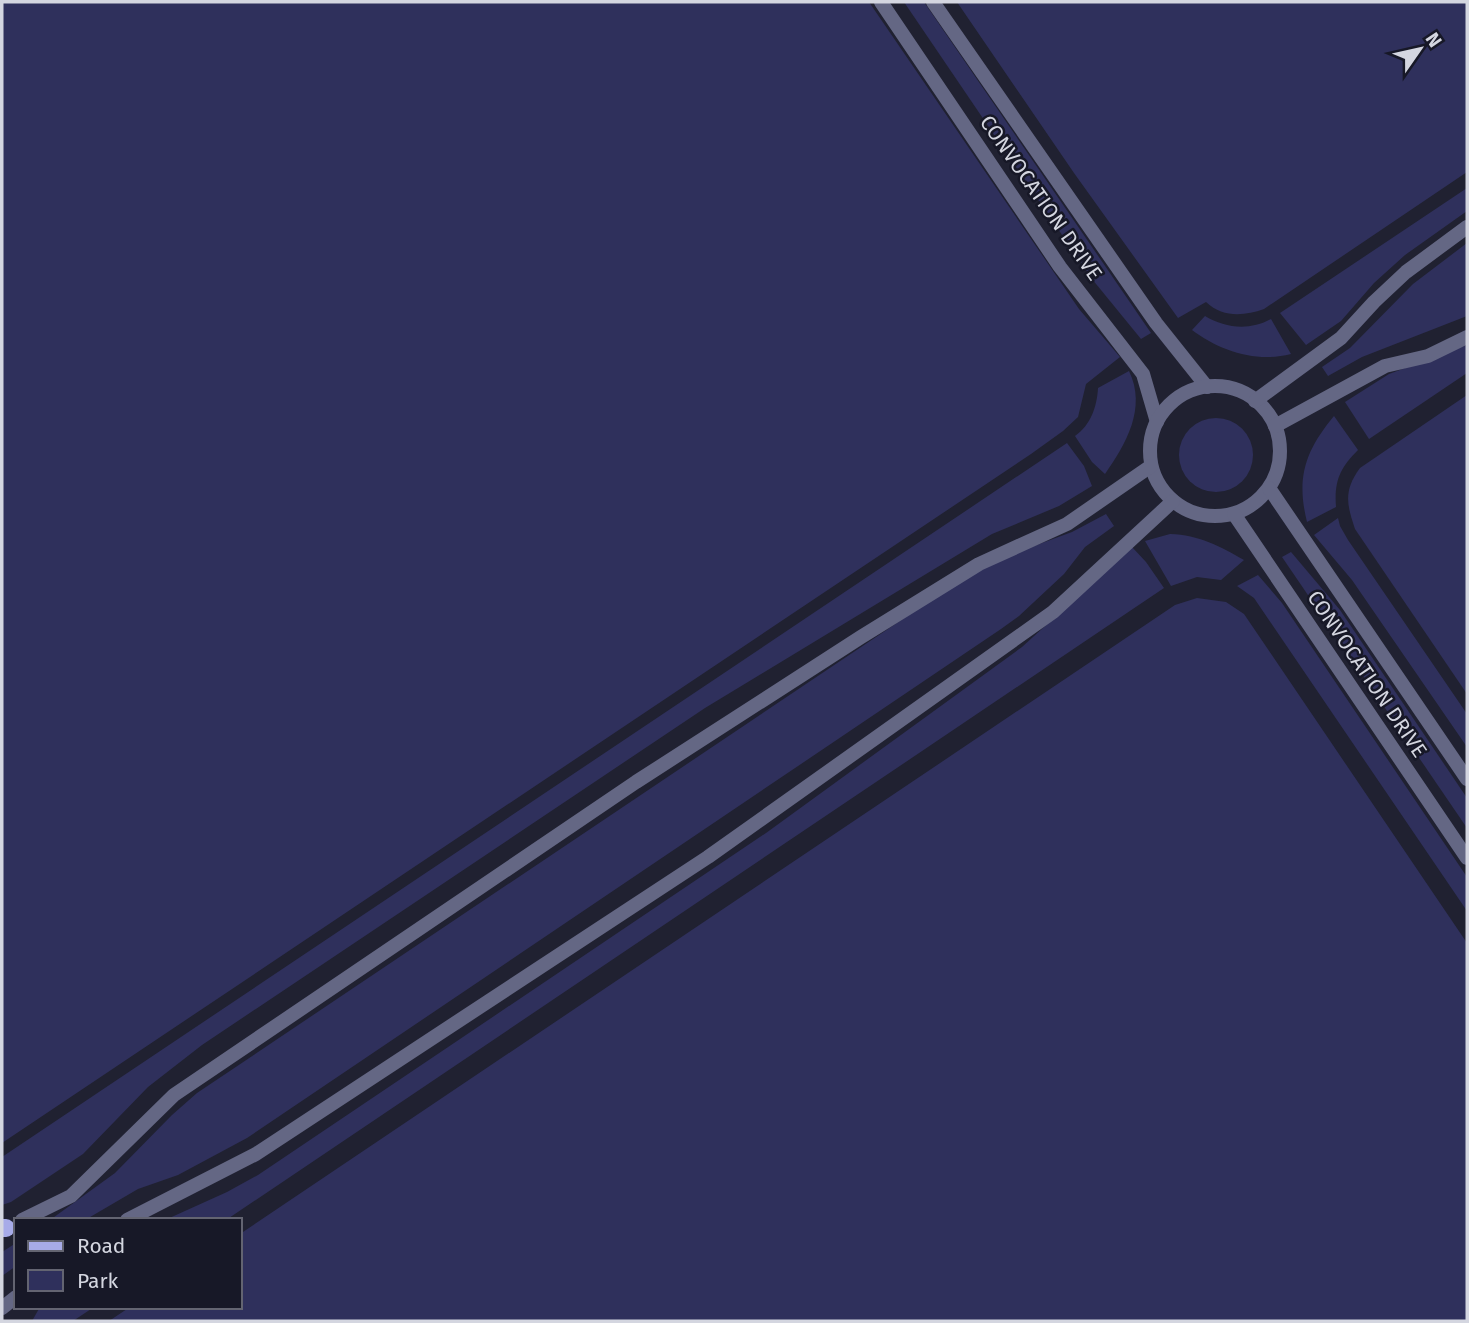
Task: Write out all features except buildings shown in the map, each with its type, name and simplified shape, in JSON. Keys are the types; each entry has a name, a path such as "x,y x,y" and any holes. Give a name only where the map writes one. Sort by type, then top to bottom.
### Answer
{"street":[{"name":"CONVOCATION DRIVE","path":"881,2 1060,267 1143,374 1157,422"},
{"name":"CONVOCATION DRIVE","path":"933,2 1156,323 1207,387"},
{"path":"1255,401 1341,338 1406,272 1467,227"},
{"path":"1275,426 1385,366 1427,356 1467,338"},
{"path":"1207,387 1223,387 1240,392 1255,401 1275,426 1279,447 1278,468 1269,488 1254,504 1234,514 1213,516 1192,512 1173,501 1159,485 1151,466 1152,436 1157,422 1169,405 1186,393 1207,387"},
{"path":"26,1218 71,1196 174,1095 636,782 967,572 1067,524 1151,466"},
{"name":"CONVOCATION DRIVE","path":"1269,488 1467,779"},
{"path":"131,1218 256,1154 708,857 1053,612 1173,501"},
{"name":"CONVOCATION DRIVE","path":"1234,514 1467,858"}],"green space":[{"path":"2,2 869,2 1079,309 1120,357 1086,384 1078,417 1031,454 2,1143"},
{"path":"904,2 924,2 1151,333 1141,339 1092,279"},
{"path":"957,2 1467,2 1467,172 1264,309 1234,314 1219,311 1206,302 1178,318 1074,173"},
{"path":"1467,188 1467,211 1405,255 1374,283 1341,321 1306,345 1280,313"},
{"path":"1467,243 1467,316 1362,357 1328,376 1322,367 1350,348 1413,284"},
{"path":"1205,316 1237,326 1254,325 1271,319 1291,354 1252,356 1214,344 1192,330"},
{"path":"1467,345 1467,373 1369,439 1345,402 1389,374"},
{"path":"1129,371 1136,398 1132,425 1105,474 1092,462 1075,436 1081,432 1092,415 1098,388"},
{"path":"1467,395 1467,694 1355,529 1348,498 1351,484 1360,468"},
{"path":"1334,416 1358,450 1340,476 1336,490 1336,507 1307,522 1303,492 1306,466 1316,441"},
{"path":"1209,418 1223,418 1237,424 1247,434 1253,455 1247,476 1237,486 1223,492 1209,492 1195,486 1185,476 1179,462 1179,448 1185,434 1195,424"},
{"path":"1067,443 1084,466 1092,486 1059,506 992,534 705,708 202,1045 148,1087 83,1154 11,1202 2,1205 2,1157"},
{"path":"1106,514 1114,526 1085,547 1064,574 1001,629 247,1138 178,1175 138,1189 88,1218 53,1218 115,1173 197,1093 958,582 1009,555 1072,532"},
{"path":"1338,518 1348,540 1467,714 1467,747 1352,580 1314,535"},
{"path":"1170,534 1209,542 1244,560 1221,580 1197,577 1171,586 1145,541"},
{"path":"1132,547 1164,588 229,1218 169,1218 258,1175 766,833 1022,647"},
{"path":"1291,552 1340,610 1467,798 1467,828 1282,557"},
{"path":"1258,575 1282,603 1467,877 1467,911 1254,598 1237,586"},
{"path":"1197,598 1226,602 1244,614 1467,943 1467,1321 109,1321 127,1309 242,1309 242,1233 1175,605"},
{"path":"14,1244 14,1267 2,1276 2,1252"},
{"path":"39,1309 91,1309 73,1321 32,1321"}]}
